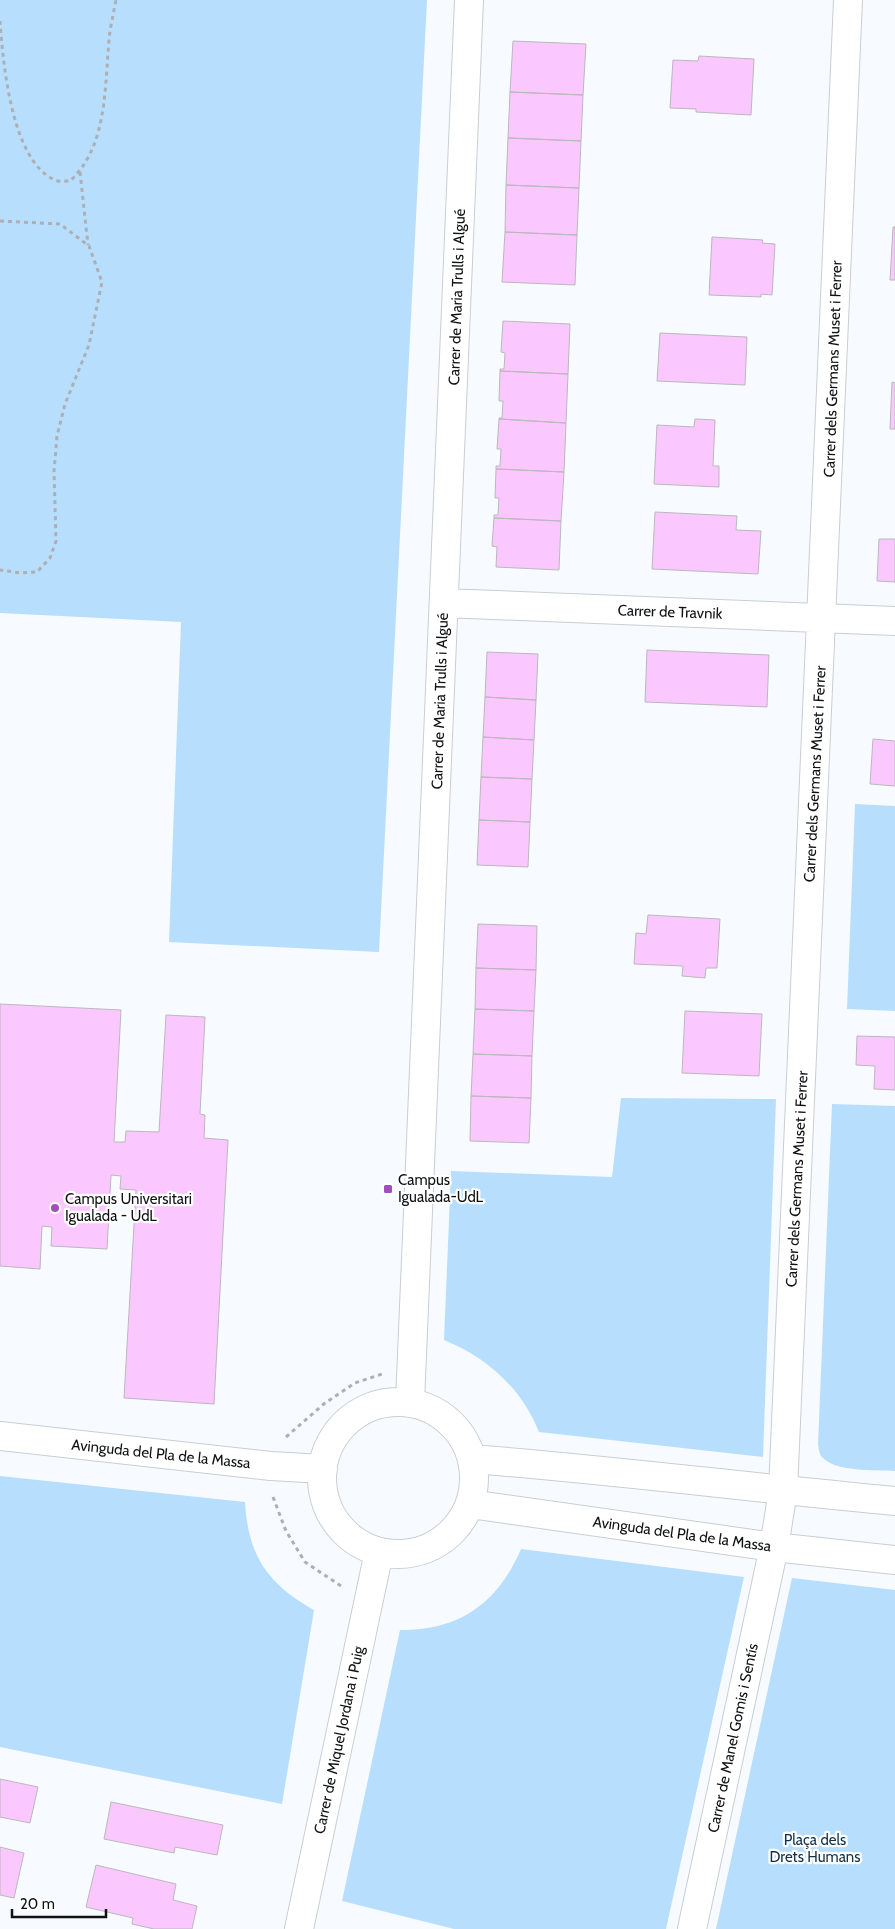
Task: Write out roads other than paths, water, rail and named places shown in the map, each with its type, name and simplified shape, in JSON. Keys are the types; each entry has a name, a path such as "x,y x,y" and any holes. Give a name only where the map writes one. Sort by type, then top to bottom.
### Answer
{"street":[{"name":"Carrer de Maria Trulls i Algué","path":"410,1402 469,0"},
{"name":"Carrer dels Germans Muset i Ferrer","path":"774,1547 783,1491 848,0"},
{"name":"Carrer de Travnik","path":"444,603 895,620"},
{"path":"410,1402 431,1409 450,1422 463,1439 472,1459 474,1482 470,1504 452,1532 434,1545 423,1550 402,1554 379,1552 355,1540 336,1521 325,1496 323,1470 326,1454 332,1440 352,1418 380,1404 410,1402"},
{"name":"Avinguda del Pla de la Massa","path":"0,1436 323,1470"},
{"path":"472,1459 555,1466 783,1491 895,1500"},
{"name":"Avinguda del Pla de la Massa","path":"470,1504 774,1547 895,1560"},
{"name":"Carrer de Manel Gomis i Sentís","path":"692,1929 774,1547"},
{"name":"Carrer de Miquel Jordana i Puig","path":"299,1929 379,1552"}],"place":[{"name":"Campus Igualada-UdL","path":"388,1189"},
{"name":"Campus Universitari Igualada - UdL","path":"55,1208"}],"park label":[{"name":"Plaça dels Drets Humans","path":"815,1848"}]}
